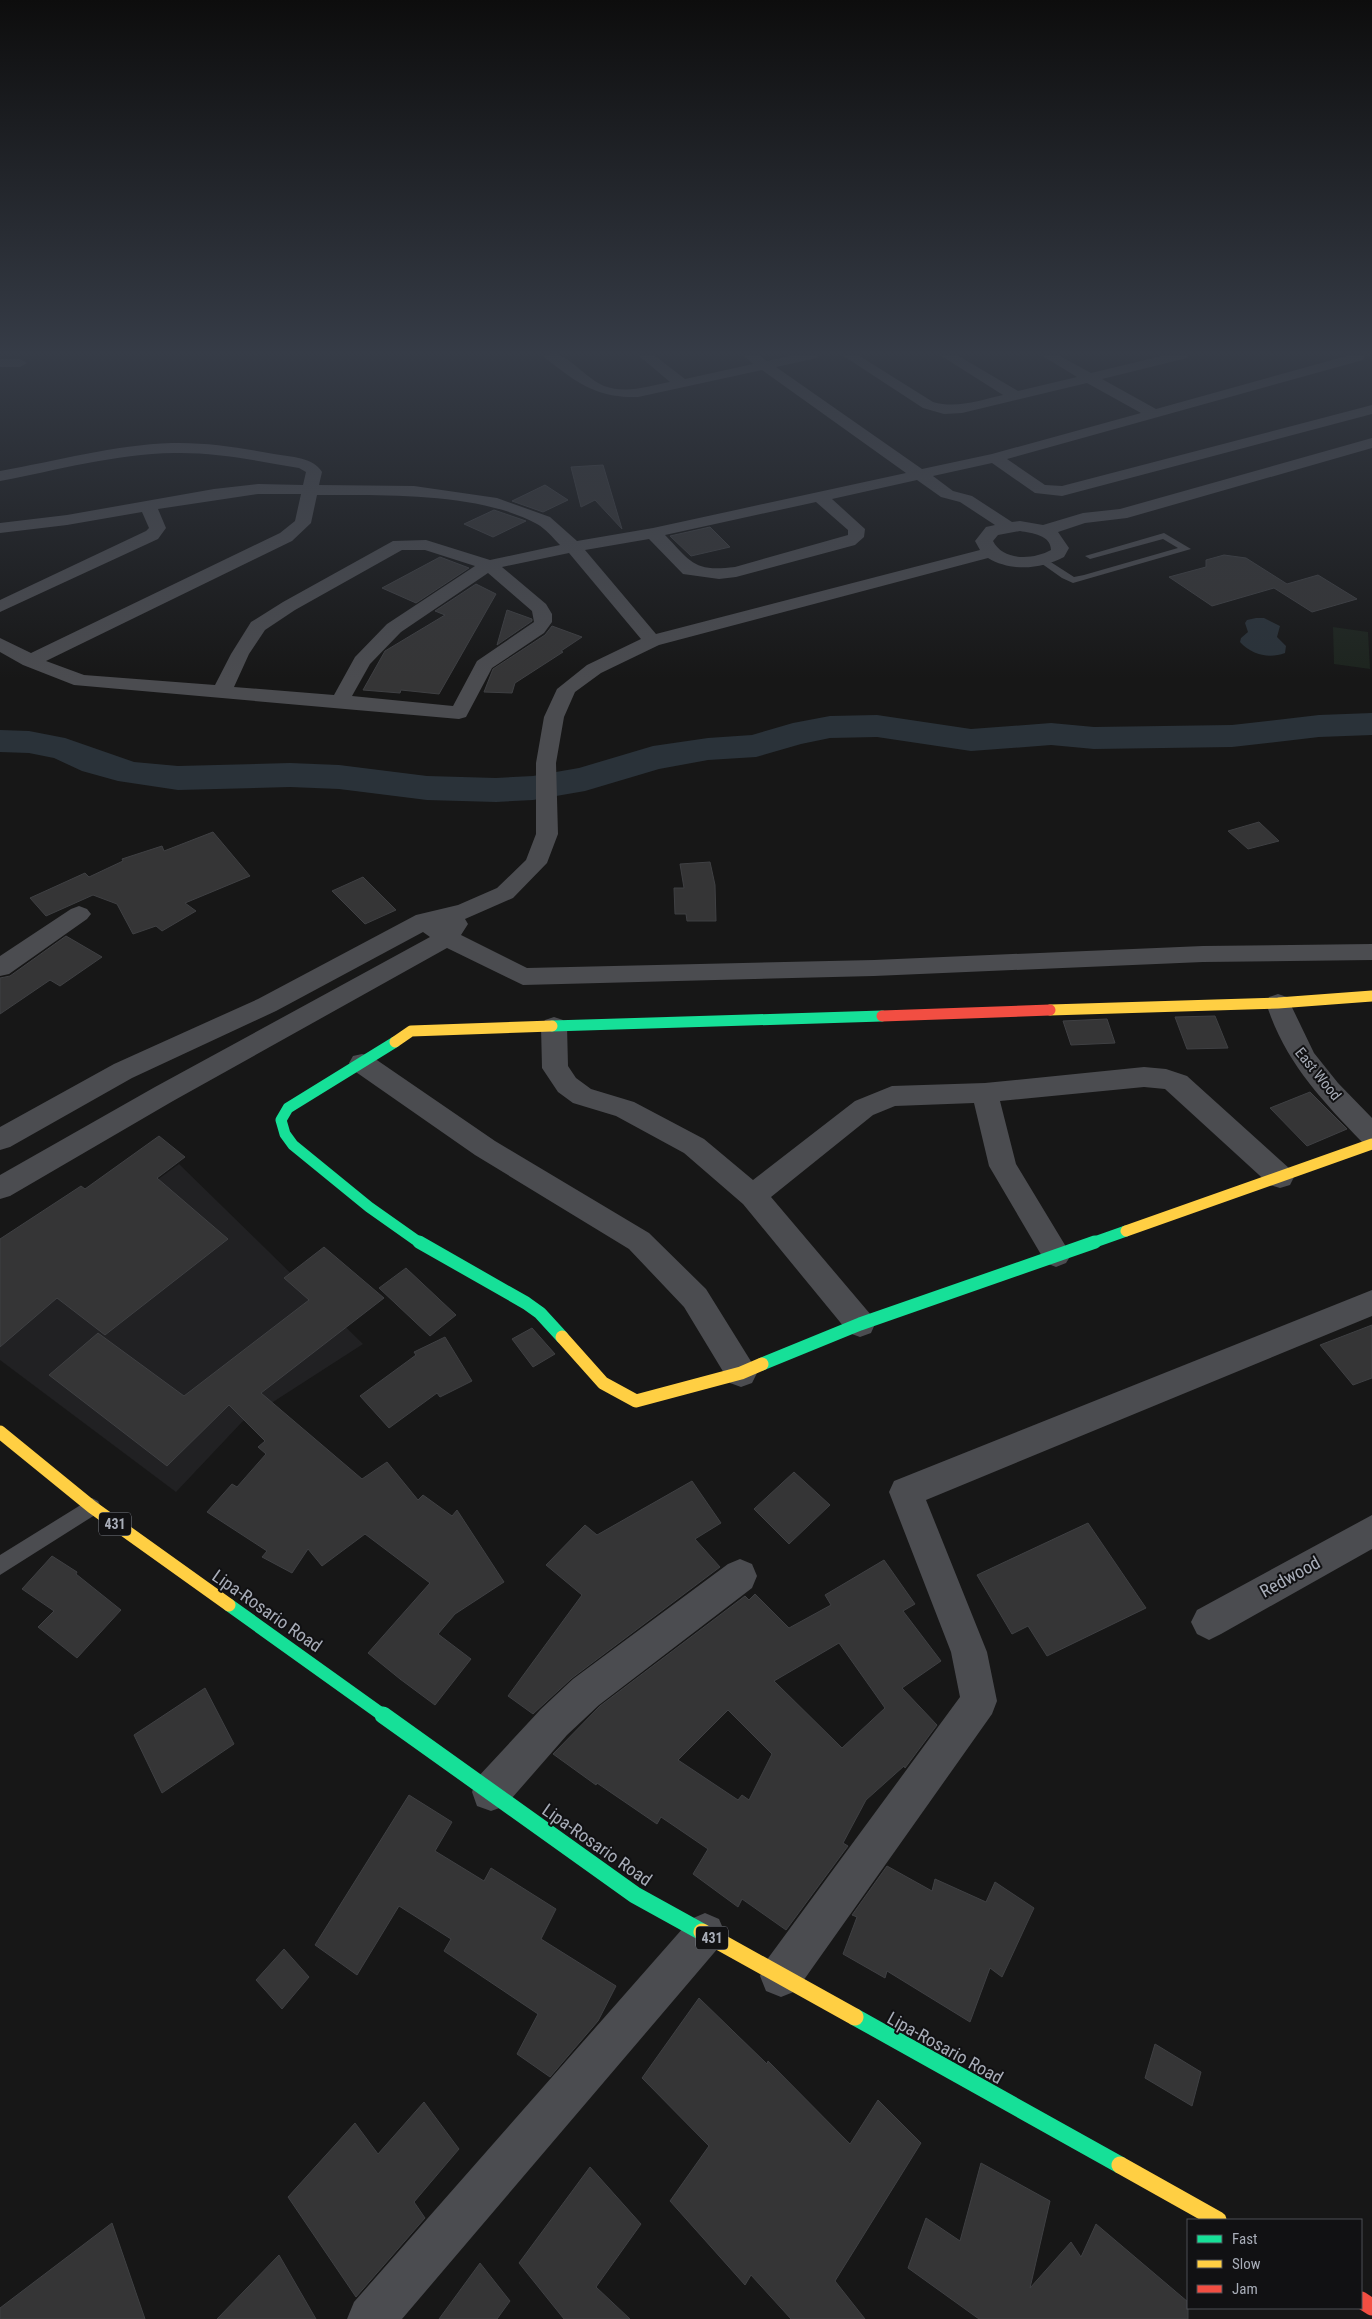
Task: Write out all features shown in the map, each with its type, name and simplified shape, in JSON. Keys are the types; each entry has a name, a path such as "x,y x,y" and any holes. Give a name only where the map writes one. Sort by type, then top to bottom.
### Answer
{"street":[{"path":"0,476 73,463"},
{"path":"30,661 286,537 303,522 314,472 311,467 298,463"},
{"path":"903,463 946,494 950,503 955,507 1000,529 1032,528 1042,530 1059,542 1060,548 1058,553 1043,561 1009,560 991,552 984,541 1000,529"},
{"path":"340,701 362,661 394,628 489,565 573,547 653,533 971,463"},
{"path":"1002,463 1041,490 1057,491 1164,463"},
{"path":"1042,530 1082,518 1121,514 1298,463"},
{"path":"0,528 214,494 258,489 414,491 497,503 544,521 573,547 652,641"},
{"path":"653,533 689,570 719,574 736,572 849,541 856,537 857,529 820,497"},
{"path":"0,607 152,535 158,528 158,524 148,506"},
{"path":"1059,542 1113,523 1121,514"},
{"path":"0,644 30,661 81,681 220,694 340,701 459,713 484,665 543,623 544,616 540,608 489,565 426,545 400,545 289,606 258,626 240,654 220,694"},
{"path":"0,1140 123,1071 267,1005 424,920 465,911 506,893 536,863 547,834 546,763 554,717 567,689 594,669 652,641 991,552"},
{"path":"0,1188 447,938 465,911"},
{"path":"0,968 79,914"},
{"path":"424,920 447,938 523,977 864,968 1204,954 1372,952"},
{"path":"1372,996 1278,1003 411,1030 362,1063 288,1108 282,1117 281,1127 288,1140 356,1197 421,1244 541,1313 572,1350 613,1392 624,1399 636,1401 650,1399 741,1373 860,1324 1372,1144"},
{"name":"East Wood","path":"1278,1003 1300,1057 1372,1136"},
{"path":"554,1026 555,1068 567,1085 582,1096 625,1109 694,1146 753,1196 860,1324"},
{"path":"203,1034 228,1059"},
{"path":"362,1063 485,1148 639,1241 695,1298 741,1373"},
{"path":"753,1196 864,1108 892,1096 985,1093 1144,1077 1166,1079 1178,1083 1187,1089 1280,1177"},
{"path":"985,1093 1003,1166 1056,1255"},
{"path":"781,1976 979,1701 969,1652 906,1492 1372,1303"},
{"name":"Lipa-Rosario Road","path":"0,1432 92,1507 635,1894 1216,2219"},
{"name":"Redwood","path":"1209,1622 1372,1531"},
{"path":"490,1792 554,1722 586,1692 740,1576"},
{"path":"371,2319 704,1933"}],"lane":[{"path":"1043,561 1073,580 1186,549 1164,536 1090,556"},
{"path":"1114,550 1135,564"},
{"path":"0,1566 92,1507"}],"shaded area":[{"path":"1264,618 1280,626 1277,637 1286,646 1285,653 1273,656 1261,655 1250,650 1240,642 1241,638 1248,632 1245,623 1247,620"},
{"path":"1333,627 1368,632 1370,669 1334,664"},
{"path":"179,1164 363,1344 242,1422 176,1492 0,1360 0,1294"}],"building":[{"path":"603,465 622,529 595,500 581,507 571,467"},
{"path":"545,485 568,500 543,512 512,501"},
{"path":"494,510 526,521 493,537 464,524"},
{"path":"710,527 730,547 691,556 670,536"},
{"path":"1224,555 1246,558 1287,584 1318,575 1357,599 1312,612 1274,588 1212,606 1169,577 1206,567 1206,560"},
{"path":"440,557 469,568 416,603 382,588"},
{"path":"476,584 496,594 439,694 401,690 400,693 363,690 385,651 445,615 435,611"},
{"path":"507,610 532,619 532,621 497,645"},
{"path":"552,626 582,637 561,651 563,652 515,683 512,693 484,692 493,669 545,635"},
{"path":"1259,822 1279,841 1248,849 1228,831"},
{"path":"213,832 250,876 185,903 196,911 162,931 156,926 133,934 117,904 93,895 46,916 30,898 85,873 89,877 123,861 122,859 162,846 164,851"},
{"path":"710,862 715,885 716,921 687,921 686,914 675,914 674,888 684,888 680,864"},
{"path":"363,877 396,910 365,924 332,891"},
{"path":"66,936 102,957 60,986 50,980 0,1014 0,978 10,976"},
{"path":"1215,1016 1228,1048 1187,1049 1175,1017"},
{"path":"1107,1019 1115,1043 1071,1045 1063,1021"},
{"path":"1310,1092 1347,1129 1307,1146 1270,1108"},
{"path":"159,1136 185,1157 157,1178 228,1239 105,1335 57,1298 0,1347 0,1239 81,1186 85,1189"},
{"path":"324,1247 384,1298 261,1393 362,1479 387,1462 418,1500 423,1495 452,1516 457,1510 504,1582 455,1614 438,1634 471,1659 435,1705 368,1653 430,1583 365,1534 322,1566 308,1549 292,1573 262,1557 267,1551 207,1512 232,1484 237,1487 266,1454 258,1447 265,1441 229,1405 167,1466 49,1375 98,1333 184,1396 309,1300 284,1278"},
{"path":"406,1268 456,1315 430,1336 379,1288"},
{"path":"1372,1325 1372,1378 1353,1385 1320,1345"},
{"path":"532,1328 555,1354 533,1367 512,1339"},
{"path":"445,1337 472,1381 440,1397 437,1393 389,1428 360,1396 416,1355 414,1352"},
{"path":"794,1472 830,1505 789,1544 754,1509"},
{"path":"692,1481 721,1523 695,1539 720,1567 572,1678 533,1714 508,1696 582,1595 546,1565 585,1525 597,1535"},
{"path":"1088,1523 1146,1608 1047,1656 1028,1626 1012,1634 977,1575"},
{"path":"52,1556 77,1572 76,1574 121,1610 77,1658 38,1627 54,1611 22,1589"},
{"path":"884,1560 915,1604 903,1611 941,1661 902,1688 937,1725 905,1768 904,1766 866,1800 843,1843 848,1846 786,1930 742,1899 738,1907 693,1874 708,1849 661,1817 657,1824 597,1783 596,1785 553,1754 600,1706 745,1596 749,1600 755,1594 789,1628 831,1605 825,1595","holes":["839,1643 885,1708 842,1748 774,1681","728,1710 772,1754 749,1800 742,1795 738,1800 678,1760"]},
{"path":"205,1688 234,1744 162,1793 134,1735"},
{"path":"409,1795 452,1822 435,1851 484,1881 491,1868 556,1909 541,1939 616,1986 598,2021 550,2077 517,2054 538,2014 444,1951 451,1939 399,1906 357,1975 315,1945"},
{"path":"887,1866 932,1891 935,1879 986,1902 995,1882 1034,1908 1002,1977 990,1968 970,2022 887,1971 885,1978 843,1954 857,1917 852,1915"},
{"path":"284,1949 309,1977 282,2009 256,1980"},
{"path":"699,1998 767,2064 768,2061 850,2144 878,2100 921,2143 835,2281 865,2319 791,2319 751,2275 745,2285 670,2201 709,2146 642,2078"},
{"path":"1155,2044 1201,2072 1192,2106 1145,2078"},
{"path":"424,2102 459,2149 414,2202 425,2218 356,2297 288,2197 355,2123 378,2154"},
{"path":"981,2163 1050,2201 1030,2288 1071,2242 1081,2257 1096,2224 1187,2301 1188,2319 979,2319 908,2268 926,2218 960,2241"},
{"path":"590,2167 641,2224 596,2287 630,2319 564,2319 519,2263"},
{"path":"112,2223 145,2319 0,2319 0,2308"},
{"path":"279,2255 316,2319 217,2319"},
{"path":"480,2263 510,2301 497,2319 439,2319"}],"waterway":[{"path":"0,741 29,742 65,749 96,763 132,773 178,778 290,775 339,777 427,788 496,790 533,788 585,779 653,758 708,749 756,746 793,734 830,727 877,726 971,740 1051,734 1094,738 1232,736 1319,726 1372,724"}],"traffic: fast":[{"path":"552,1026 882,1016"},
{"path":"395,1042 288,1108 281,1120 285,1134 293,1145 369,1207 433,1252 526,1303 540,1313 562,1337"},
{"path":"762,1364 860,1324 1126,1231"},
{"path":"229,1605 635,1895 702,1932"},
{"path":"855,2017 1120,2165"}],"traffic: slow":[{"path":"1050,1010 1278,1003 1372,996"},
{"path":"395,1042 411,1031 552,1026"},
{"path":"1126,1231 1372,1144"},
{"path":"562,1337 603,1383 636,1401 741,1373 762,1364"},
{"path":"0,1432 92,1507 229,1605"},
{"path":"702,1932 855,2017"},
{"path":"1120,2165 1216,2219"}],"traffic: jam":[{"path":"882,1016 1050,1010"},
{"path":"1362,2301 1372,2307"}]}
